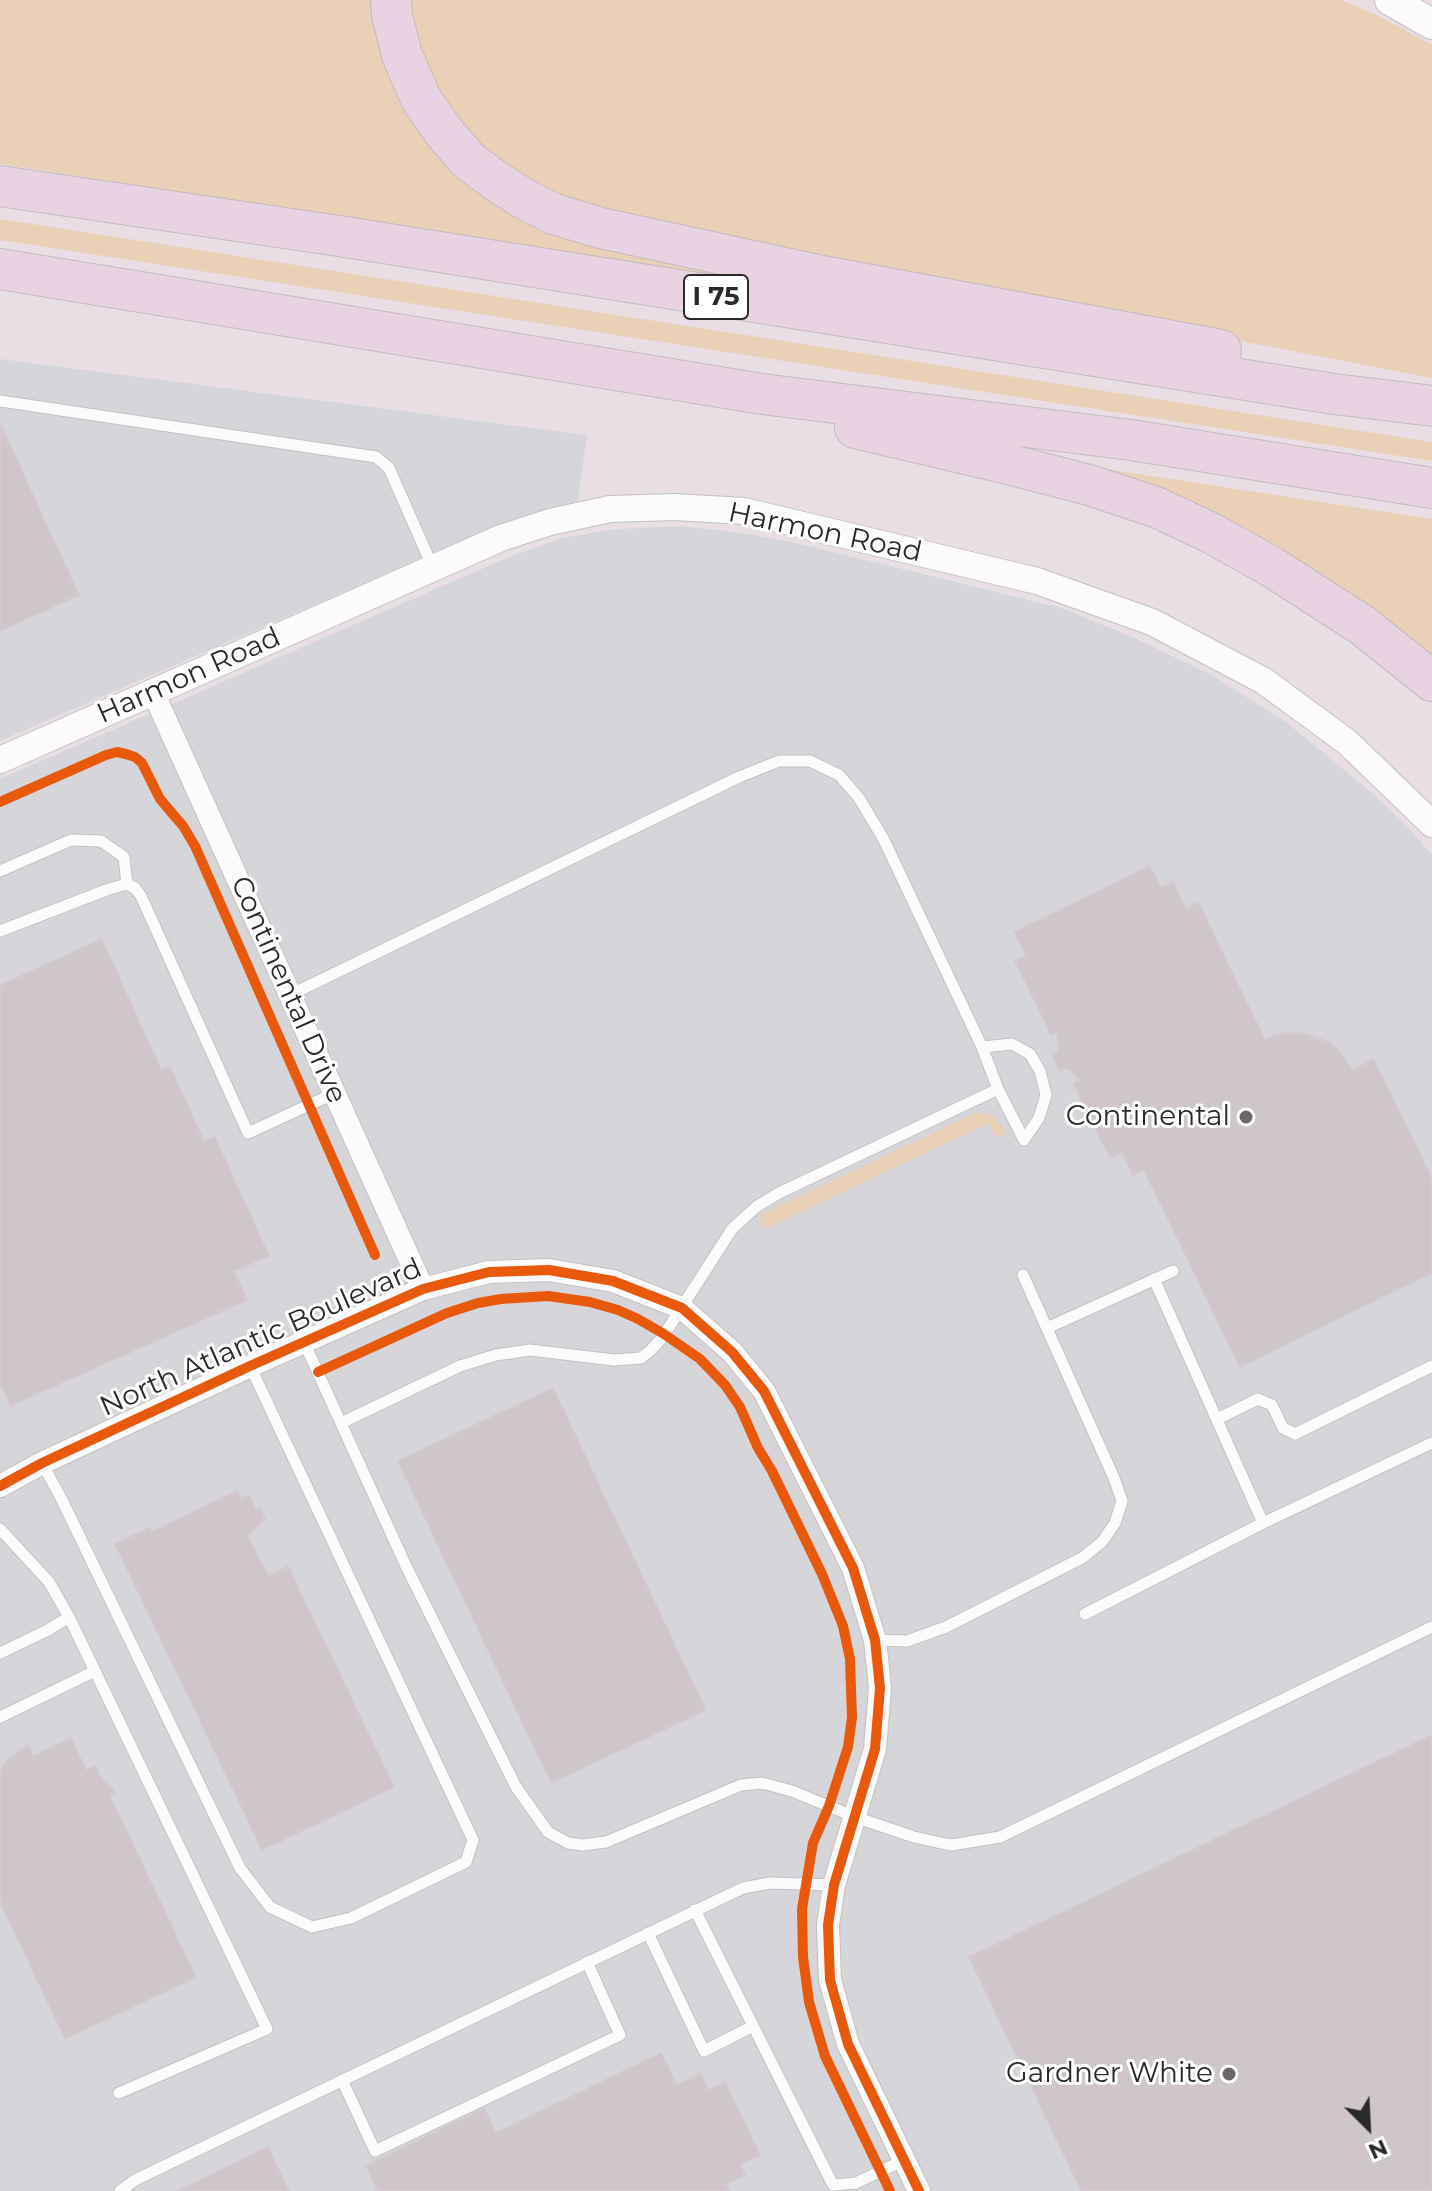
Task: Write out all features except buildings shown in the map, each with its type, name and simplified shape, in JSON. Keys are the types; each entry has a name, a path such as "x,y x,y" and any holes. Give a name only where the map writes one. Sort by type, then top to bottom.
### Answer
{"highway":[{"path":"391,0 402,55 421,99 444,132 469,161 526,200 554,214 601,228 822,276 1380,381 1432,396"},
{"name":"I 75","path":"0,186 339,236 1318,392 1432,406"},
{"path":"0,269 762,394 1131,440 1432,488"},
{"path":"762,394 812,418 1089,485 1158,508 1272,567 1362,625 1432,681"}],"main road":[{"path":"1390,0 1432,24"}],"street":[{"name":"Harmon Road","path":"0,760 501,538 550,522 610,509 675,507 744,511 1037,581 1152,622 1264,681 1347,742 1432,824"},
{"name":"Continental Drive","path":"153,692 423,1289"},
{"name":"North Atlantic Boulevard","path":"0,1486 42,1463 250,1366 423,1289 489,1272 549,1270 613,1281 682,1308 732,1352 764,1391 853,1568 875,1640 880,1688 875,1749 834,1885 828,1925 830,1980 848,2044 919,2191"}],"lane":[{"path":"0,401 376,457 389,468 433,568"},
{"path":"290,995 739,777 779,761 810,761 839,775 859,798 883,838 1024,1140 1039,1118 1046,1095 1040,1071 1030,1054 1012,1044 982,1047"},
{"path":"0,871 71,840 101,841 124,857 127,884"},
{"path":"0,931 127,884 141,896 248,1133 335,1093"},
{"path":"341,1423 460,1366 496,1355 530,1350 614,1360 641,1358 657,1344 732,1229 756,1207 779,1193 998,1089"},
{"path":"1047,1328 1173,1271"},
{"path":"875,1640 907,1641 946,1627 1082,1558 1102,1542 1115,1523 1122,1501 1114,1478 1023,1275"},
{"path":"1154,1279 1263,1523"},
{"path":"304,1342 406,1566 516,1787 548,1832 568,1843 606,1842 741,1785 762,1783 792,1791 914,1837 951,1845 1000,1837 1432,1627"},
{"path":"42,1463 240,1868 270,1907 312,1927 351,1918 466,1862 473,1840 250,1366"},
{"path":"1217,1419 1258,1399 1272,1405 1283,1428 1295,1434 1432,1366"},
{"path":"1085,1614 1263,1523 1432,1443"},
{"path":"0,1529 49,1582 69,1617 267,2029 119,2093"},
{"path":"0,1653 69,1617"},
{"path":"0,1717 95,1671"},
{"path":"120,2191 135,2180 743,1888 770,1883 834,1885"},
{"path":"695,1910 833,2185 856,2183 904,2160"},
{"path":"648,1933 704,2051 753,2026"},
{"path":"342,2080 375,2151 620,2035 587,1962"}],"shaded area":[{"path":"0,0 381,0 443,150 799,288 0,164"},
{"path":"408,0 1341,0 1379,16 1432,45 1432,378 617,221 529,187 462,129 422,62"},
{"path":"0,219 1432,442 1432,461 0,240"},
{"path":"0,359 587,435 578,501 519,517 482,532 0,741"},
{"path":"1086,466 1432,519 1432,663"},
{"path":"679,526 788,541 1061,608 1130,636 1210,674 1286,722 1371,792 1432,855 1432,2191 0,2191 0,779 509,557 562,538 617,529"},
{"path":"975,1113 992,1116 1006,1134 996,1137 989,1123 767,1228 761,1224 760,1215"}],"cycle path":[{"path":"0,802 106,755 117,752 135,757 142,763 160,799 195,846 375,1255"},
{"path":"0,1486 42,1463 250,1366 423,1289 489,1272 549,1270 613,1281 682,1308 732,1352 764,1391 853,1568 875,1640 880,1688 875,1749 834,1885 828,1925 830,1980 848,2044 919,2191"},
{"path":"318,1372 447,1313 501,1299 548,1296 590,1302 638,1319 700,1359 725,1385 740,1407 822,1574 843,1626 850,1659 852,1717 848,1747 813,1843 802,1909 803,1957 809,2002 825,2056 890,2191"}],"place":[{"name":"Continental","path":"1246,1117"},
{"name":"Gardner White","path":"1229,2074"}]}
